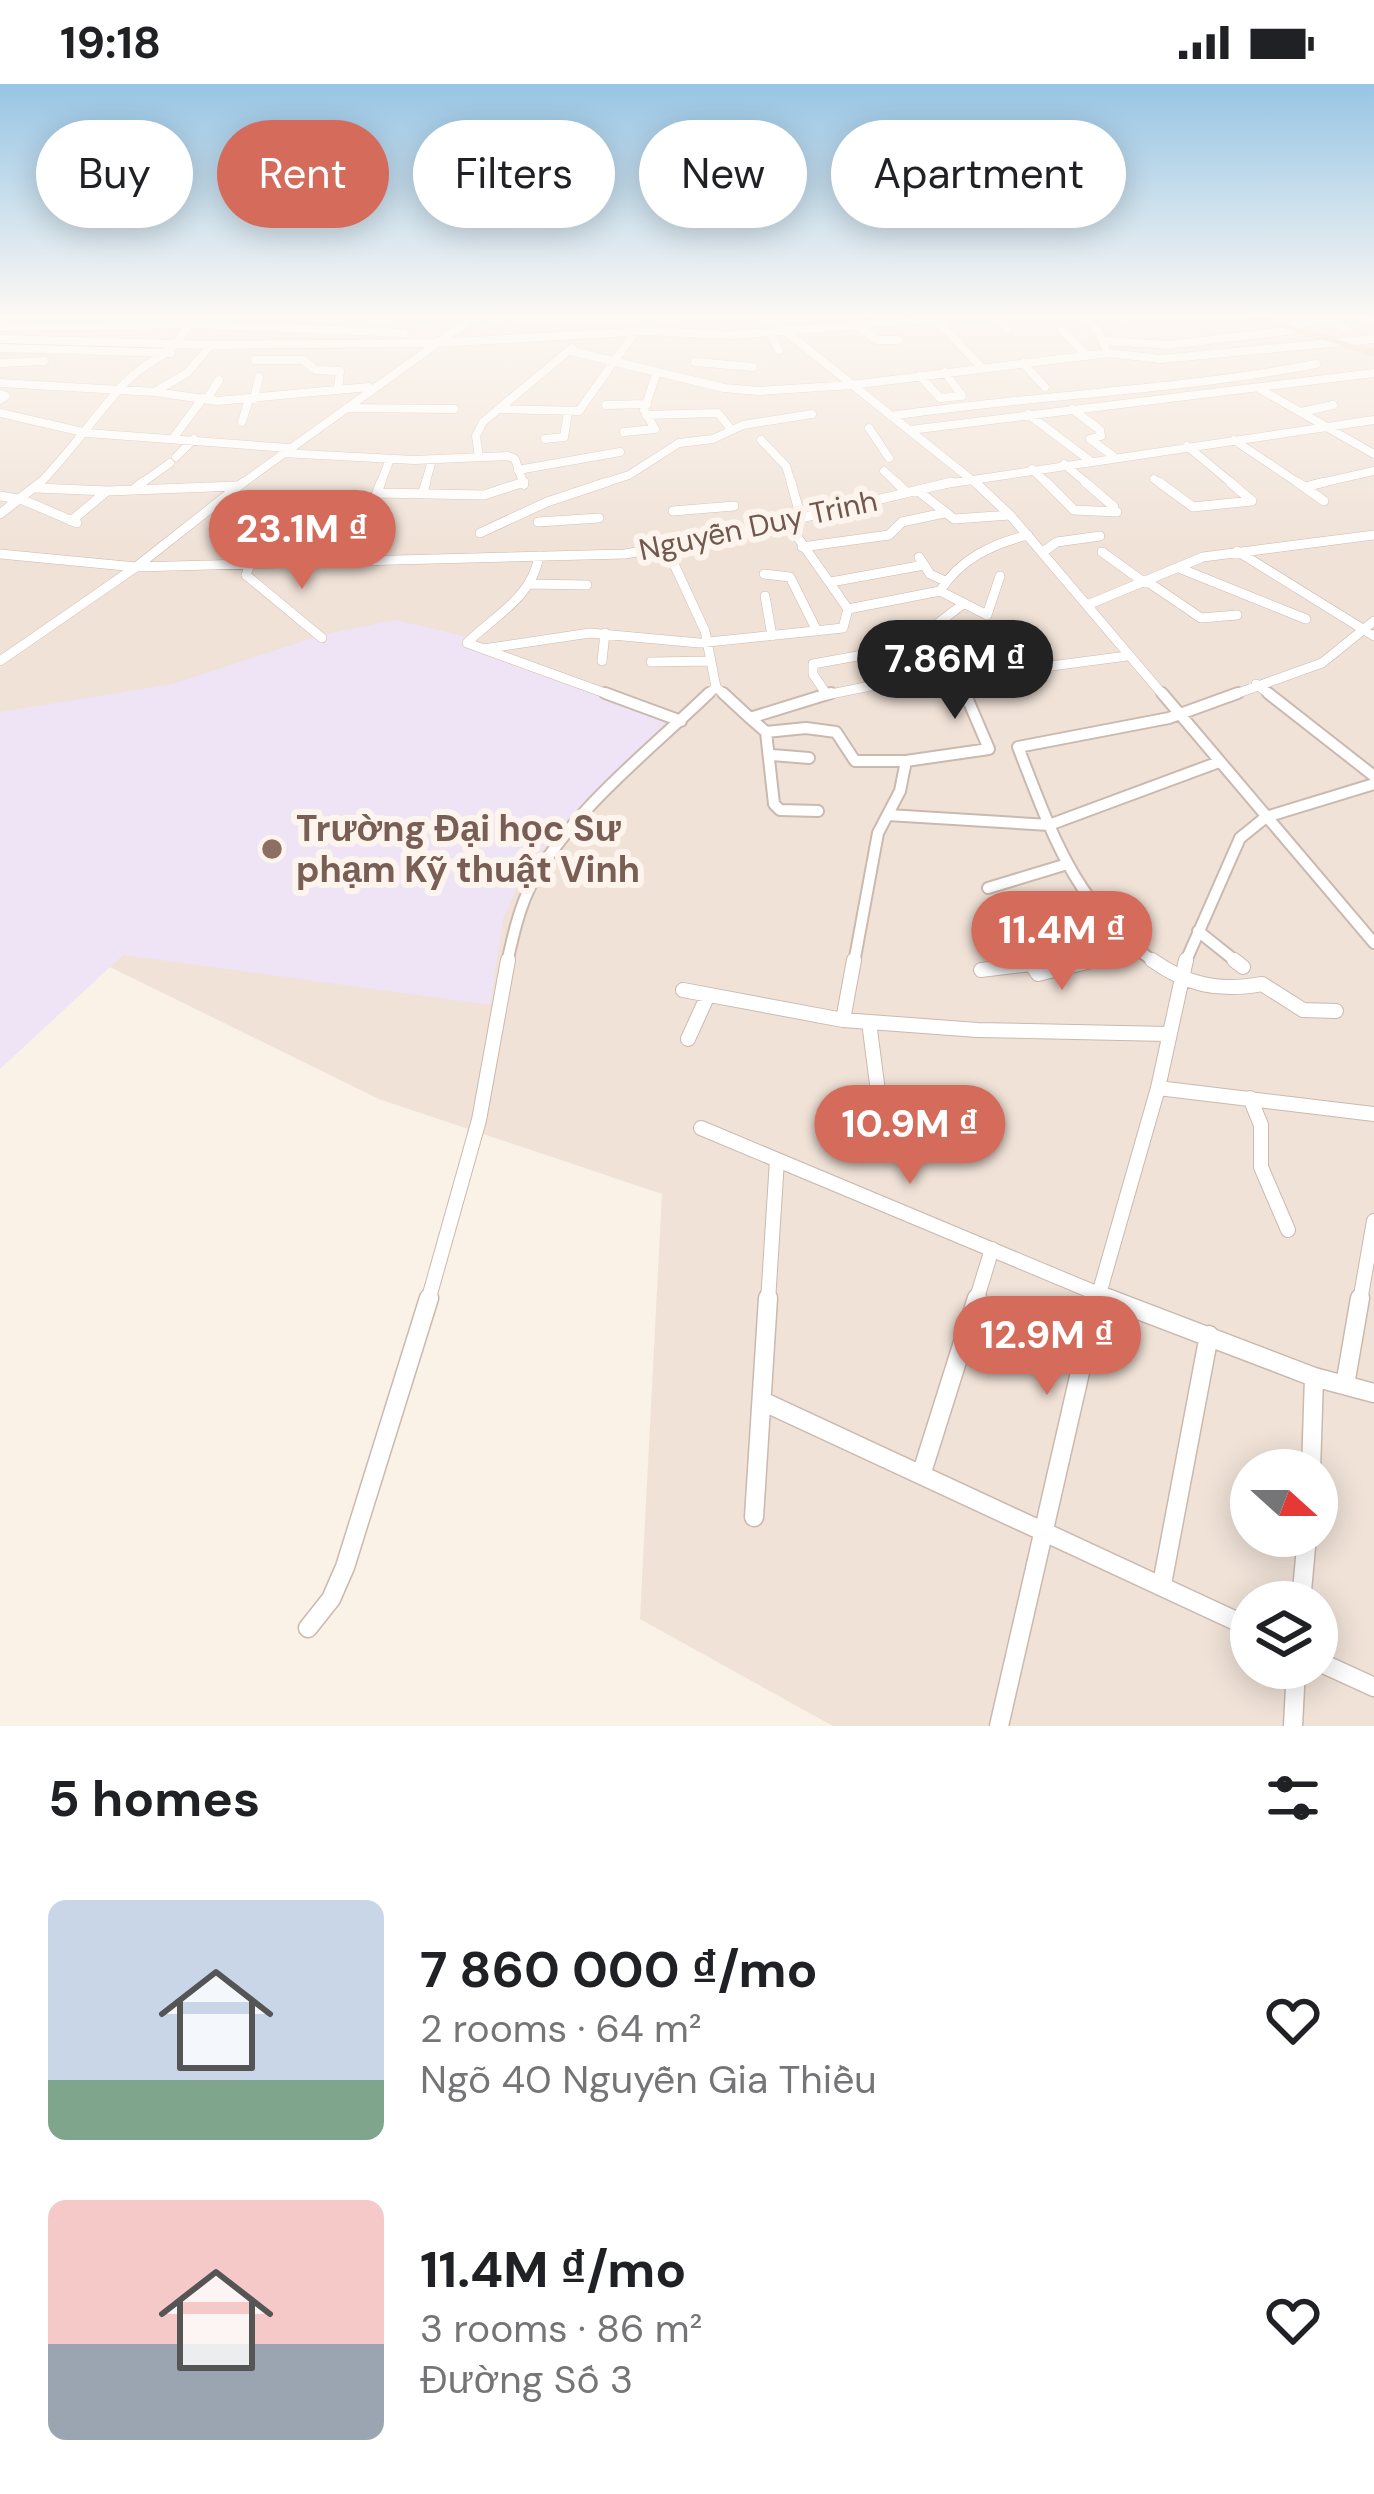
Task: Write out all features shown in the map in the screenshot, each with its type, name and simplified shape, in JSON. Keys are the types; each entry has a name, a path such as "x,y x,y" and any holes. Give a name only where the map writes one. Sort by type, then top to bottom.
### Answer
{"street":[{"path":"0,514 35,488 87,433 116,394"},
{"path":"167,394 205,399 302,394"},
{"path":"174,436 209,394"},
{"path":"242,422 253,394"},
{"path":"0,661 136,567 364,394"},
{"path":"478,457 480,426 521,394"},
{"path":"502,410 568,413 581,409 592,394"},
{"path":"624,432 655,429 646,416 650,394"},
{"path":"863,394 1010,515 1374,943"},
{"path":"936,394 940,398 960,394"},
{"path":"891,416 1065,394"},
{"path":"910,430 1208,394"},
{"path":"1268,394 1374,454"},
{"path":"606,405 647,404"},
{"path":"1300,412 1333,405"},
{"path":"345,408 454,409"},
{"path":"1071,409 1100,430 1102,435 1090,439 1114,457"},
{"path":"545,439 564,437 568,413"},
{"path":"646,416 718,413 730,428"},
{"path":"480,533 548,502 629,475 679,443 713,439 730,428 812,414"},
{"path":"1028,414 1089,460"},
{"path":"2,416 87,433 174,436 284,451 390,459 511,457 525,485 490,494 378,493"},
{"name":"Nguyễn Duy Trinh","path":"0,554 136,567 667,549 789,525 801,518 970,478 1374,420"},
{"path":"869,428 872,439 889,458"},
{"path":"133,490 194,439"},
{"path":"1233,439 1324,501"},
{"path":"761,440 786,466 801,518"},
{"path":"1154,479 1193,507 1252,501 1187,446"},
{"path":"518,470 620,452"},
{"path":"307,562 325,536 378,493 390,459"},
{"path":"423,491 432,460"},
{"path":"1032,469 1074,510 1115,509 1064,464"},
{"path":"1305,487 1374,470"},
{"path":"884,471 959,520 1010,515"},
{"path":"35,488 238,485"},
{"path":"0,496 23,500 74,522 108,490"},
{"path":"291,499 358,509"},
{"path":"673,511 734,506"},
{"path":"802,547 889,535 902,522 944,513"},
{"path":"538,522 599,518"},
{"path":"483,649 604,633 707,643 843,628 848,609 789,525"},
{"path":"848,609 942,586 994,542 1028,535"},
{"path":"1087,605 1203,557 1374,535"},
{"path":"1043,552 1057,542 1100,536"},
{"path":"667,549 707,643 716,687 766,732 774,804 780,809 818,812"},
{"path":"1237,551 1374,636"},
{"path":"1102,552 1202,618 1237,615"},
{"path":"539,556 529,584 512,605 467,643 681,721"},
{"path":"831,582 922,561 963,604 988,615 1000,576"},
{"path":"250,564 246,575 319,636"},
{"path":"1179,568 1306,619"},
{"path":"764,574 790,577 817,631"},
{"path":"529,584 587,585"},
{"path":"765,596 772,636"},
{"path":"827,695 813,674 813,664 907,647 963,604"},
{"path":"1336,1010 1303,1010 1262,984 1228,990 1179,979 1136,950 1064,865 1018,747 1177,713 1322,663 1374,621"},
{"path":"602,661 604,633"},
{"path":"907,647 931,682 1127,656"},
{"path":"749,718 923,674 948,651"},
{"path":"651,662 710,661"},
{"path":"766,732 806,728 836,732 855,761 906,761 989,749 959,678"},
{"path":"1256,684 1374,780"},
{"path":"308,1628 331,1599 345,1567 459,1191 495,1048 520,907 536,878 576,830 716,687"},
{"path":"772,755 809,758"},
{"path":"843,1020 878,833 906,761"},
{"path":"888,815 1049,825 1219,762"},
{"path":"999,1726 1098,1294 1158,1088 1179,979 1227,857 1240,838 1266,817 1374,780"},
{"path":"988,888 1064,865"},
{"path":"1359,925 1374,920"},
{"path":"1198,931 1244,967"},
{"path":"981,970 1030,964 1038,974 1136,950"},
{"path":"683,990 843,1020 977,1030 1168,1034"},
{"path":"688,1039 708,995"},
{"path":"869,1022 880,1107 886,1112 958,1113"},
{"path":"1158,1088 1374,1114"},
{"path":"1250,1098 1261,1125 1261,1167 1288,1230"},
{"path":"701,1128 1098,1294 1314,1377 1374,1393"},
{"path":"754,1516 777,1160"},
{"path":"1345,1385 1374,1221"},
{"path":"922,1472 992,1249"},
{"path":"1162,1584 1209,1335"},
{"path":"1312,1449 1314,1377"},
{"path":"762,1401 1230,1618"},
{"path":"1338,1670 1374,1687"},
{"path":"1293,1726 1295,1689"}],"shaded area":[{"path":"0,394 1374,394 1374,1726 833,1726 640,1619 662,1194 379,1099 0,913"},
{"name":"Trường Đại học Sư phạm Kỹ thuật Vinh","path":"395,620 460,635 669,719 527,866 503,919 490,1005 123,955 0,1069 0,712 173,684 322,635"}],"place":[{"name":"Trường Đại học Sư phạm Kỹ thuật Vinh","path":"272,849"}]}
